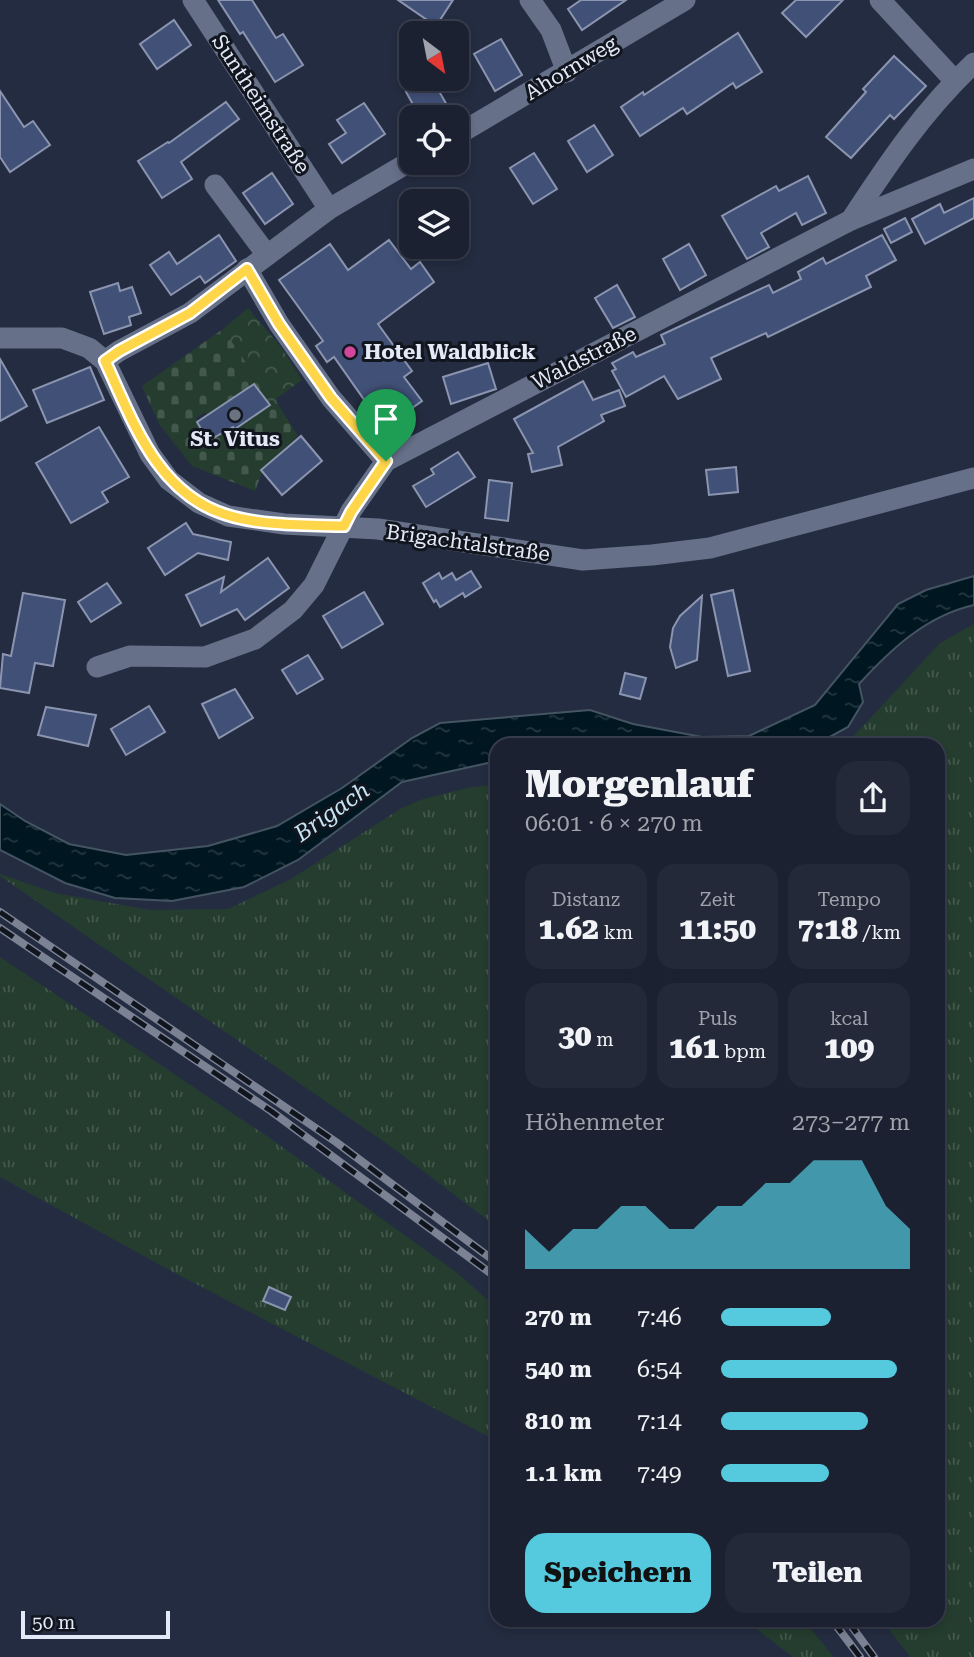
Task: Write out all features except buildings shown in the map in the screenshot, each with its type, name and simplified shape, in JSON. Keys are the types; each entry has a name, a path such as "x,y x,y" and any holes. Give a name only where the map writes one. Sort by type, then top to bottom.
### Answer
{"street":[{"name":"Suntheimstraße","path":"193,0 329,209"},
{"path":"530,0 551,30 566,72"},
{"name":"Ahornweg","path":"469,128 685,0"},
{"path":"880,0 955,81"},
{"name":"Waldstraße","path":"851,220 903,141 974,62"},
{"path":"0,338 62,338 89,348 105,361 190,313 329,209 399,168"},
{"name":"Waldstraße","path":"97,667 130,656 205,657 255,639 293,610 314,584 351,512 386,461 851,220 974,169"},
{"path":"215,185 267,255"},
{"path":"247,269 279,324 331,398 386,461"},
{"name":"Brigachtalstraße","path":"105,361 150,454 169,480 199,503 228,516 284,524 344,526 583,559 652,555 710,548 974,478"}],"green space":[{"path":"248,308 281,347 302,380 276,399 278,404 270,405 254,384 252,371 223,329"},
{"path":"223,329 252,371 254,384 220,407 210,419 205,412 196,418 207,441 232,425 235,429 270,405 278,404 298,436 264,467 255,491 192,466 159,424 142,386"},
{"path":"974,624 974,1657 910,1657 888,1627 945,1627 945,738 852,738 940,643"},
{"path":"490,786 490,1222 390,1146 0,876 55,893 150,910 228,909 291,879 400,809 420,800 471,787"},
{"path":"0,957 271,1139 456,1272 490,1302 490,1437 173,1272 0,1177"},
{"path":"754,1627 809,1627 834,1657 793,1657"}],"water":[{"name":"Brigach","path":"974,576 974,605 940,617 884,658 859,684 863,702 848,727 828,738 490,738 490,763 402,782 298,860 244,887 172,901 115,898 65,883 0,850 0,804 25,821 69,844 126,855 208,846 277,826 342,788 412,738 440,723 590,710 633,724 702,737 749,736 815,705 898,604 926,590"}],"railway":[{"path":"0,912 336,1142 490,1258"},
{"path":"0,928 271,1111 490,1273"},
{"path":"837,1627 860,1657"},
{"path":"852,1627 874,1657"}],"place":[{"name":"Hotel Waldblick","path":"350,352"},
{"name":"St. Vitus","path":"235,415"}],"route":[{"path":"247,269 279,324 331,398 386,461 344,526 284,524 228,516 199,503 169,480 150,454 105,361 190,313 247,269"}]}
